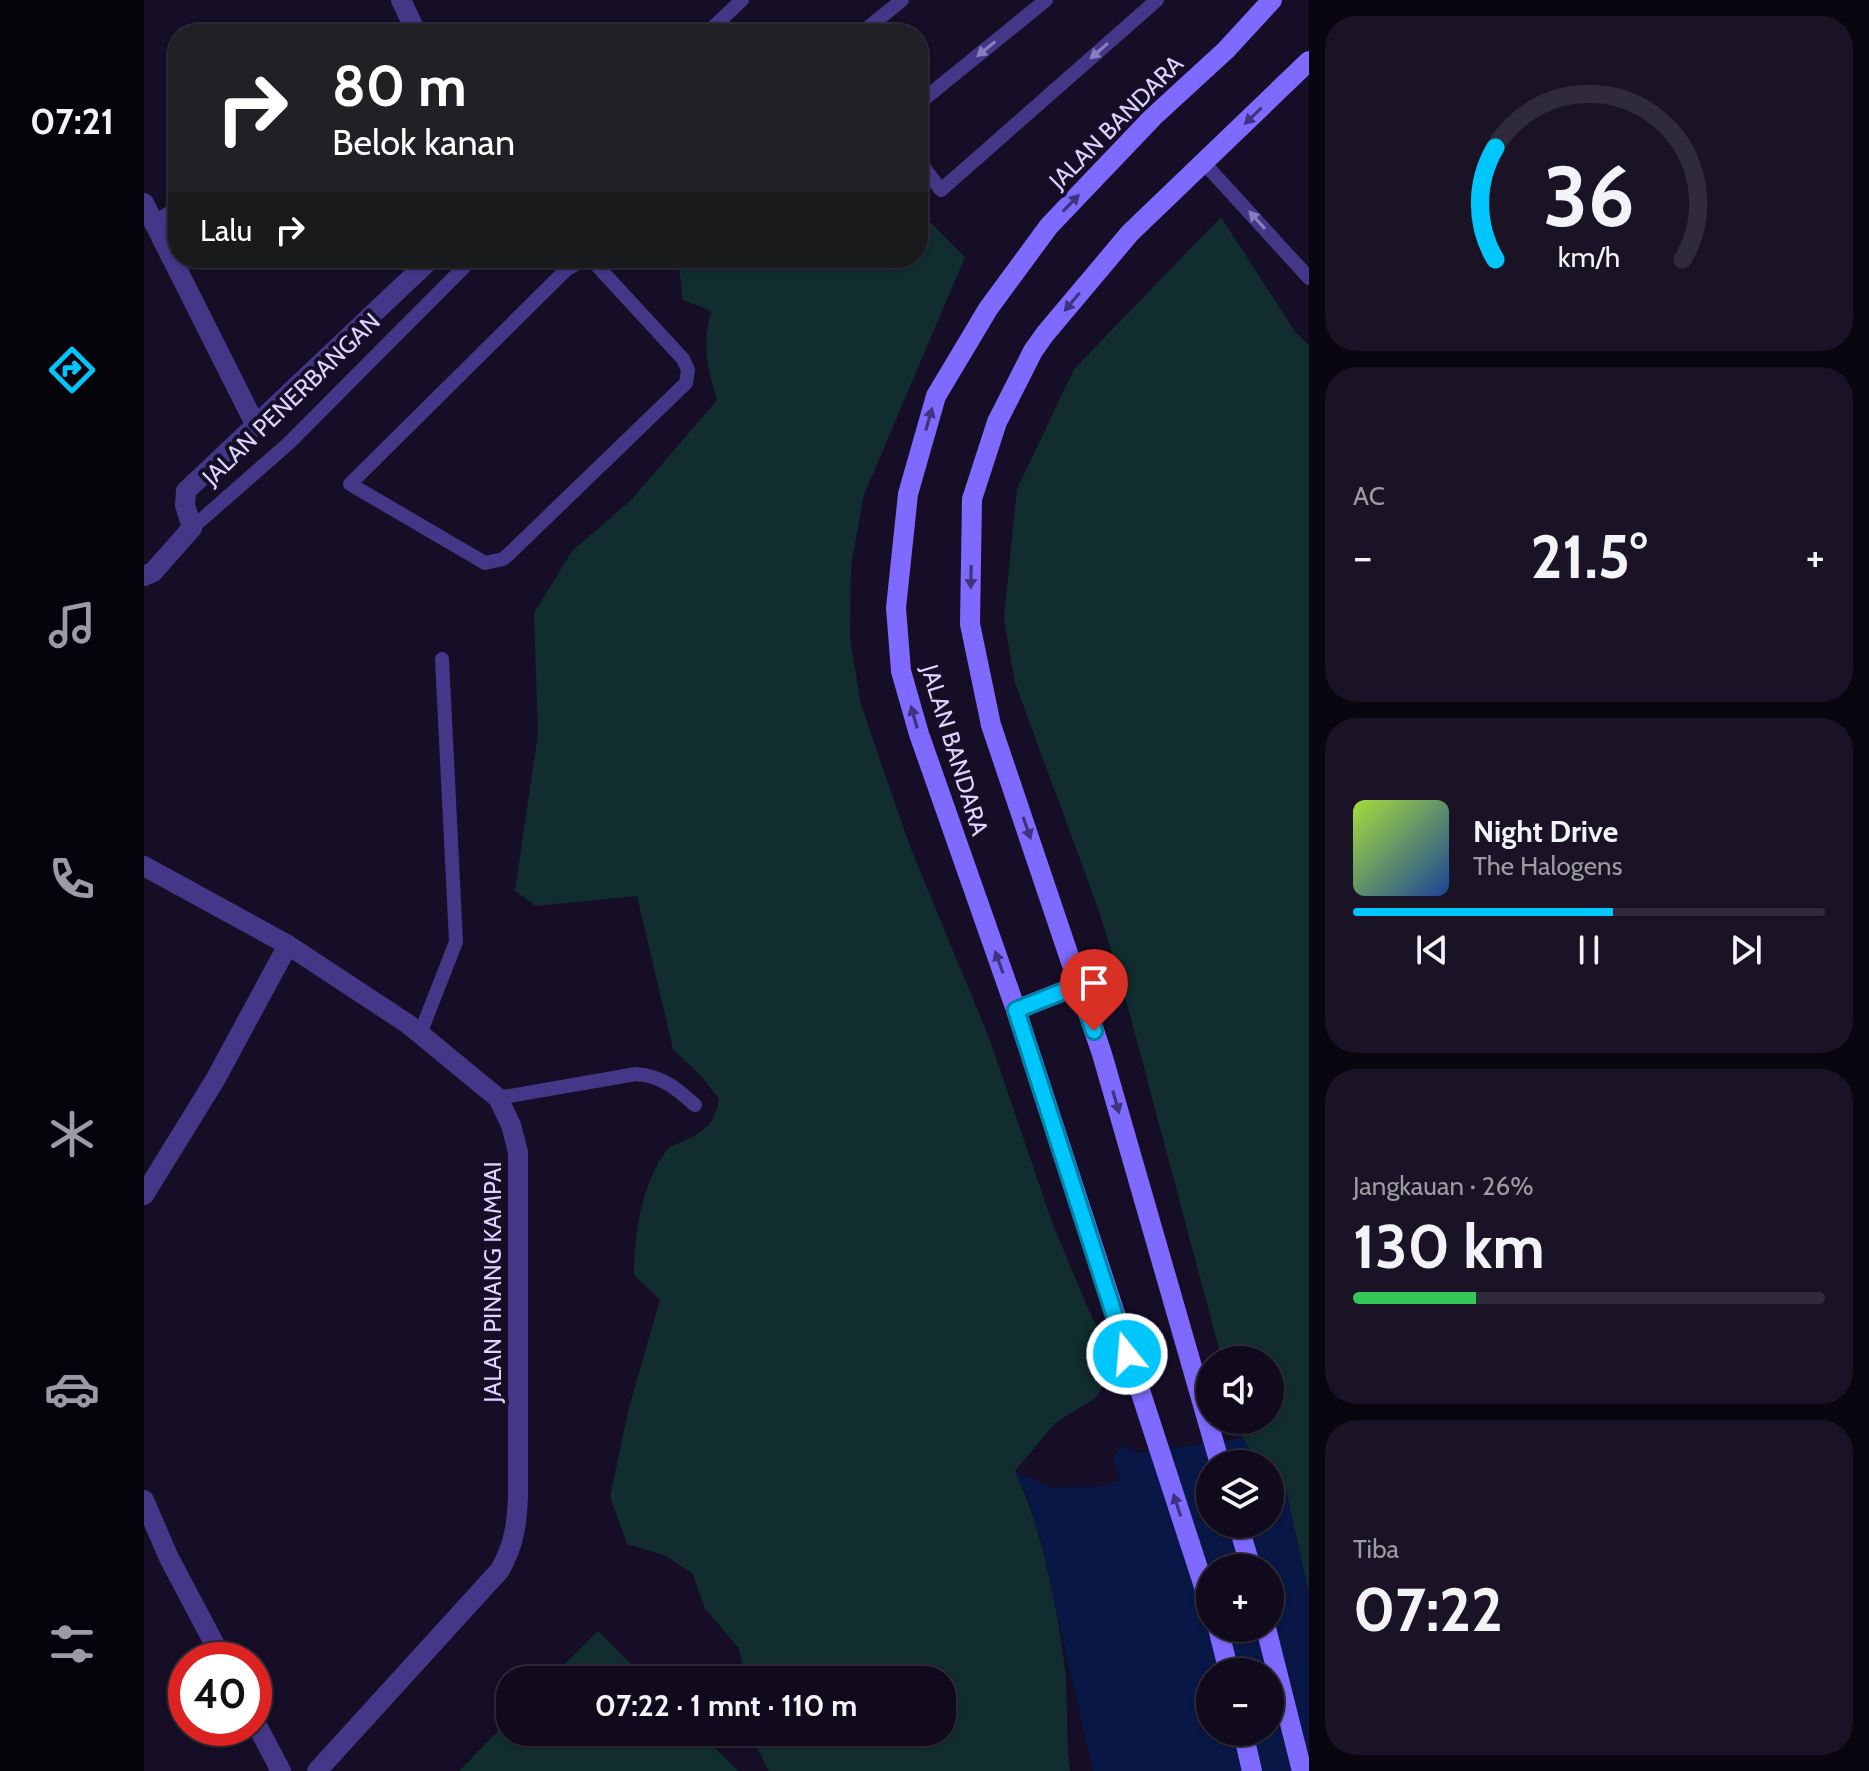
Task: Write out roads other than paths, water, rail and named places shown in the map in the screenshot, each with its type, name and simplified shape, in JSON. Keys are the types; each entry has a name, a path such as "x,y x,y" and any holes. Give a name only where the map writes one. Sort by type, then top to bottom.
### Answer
{"street":[{"path":"401,0 412,24"},
{"name":"JALAN BANDARA","path":"1196,1563 1016,1010 924,749 901,671 896,608 908,494 936,396 988,309 1049,226 1153,117 1226,50 1272,0"},
{"name":"JALAN BANDARA","path":"1216,1450 1102,1054 991,725 970,624 972,499 997,422 1033,351 1130,233 1309,61"},
{"path":"144,203 168,251"},
{"path":"155,225 168,217"},
{"path":"177,268 255,424"},
{"path":"192,528 185,505 186,491 421,268"},
{"name":"JALAN PENERBANGAN","path":"144,576 153,572 192,528"},
{"name":"JALAN PINANG KAMPAI","path":"144,866 288,945 420,1034 498,1098 511,1125 518,1152 518,1496 512,1550 500,1570 317,1771"},
{"path":"144,1195 215,1080 288,945"},
{"path":"1016,1010 1079,985"},
{"path":"144,1500 169,1558 213,1642"},
{"path":"1270,1642 1302,1771"},
{"path":"268,1746 281,1771"},
{"path":"1246,1746 1252,1771"}],"lane":[{"path":"717,24 742,0"},
{"path":"872,24 902,0"},
{"path":"928,96 1046,0"},
{"path":"928,173 941,190 1157,0"},
{"path":"1204,163 1309,278"},
{"name":"JALAN PENERBANGAN","path":"192,528 289,443 463,268"},
{"path":"570,268 350,484 485,563 503,559 686,383 688,377 683,359 597,268"},
{"path":"420,1034 456,942 442,659"},
{"path":"498,1098 636,1074 652,1075 671,1083 695,1105"}],"water":[{"path":"1243,1438 1250,1450 1196,1450 1196,1538 1284,1538 1285,1486 1309,1594 1309,1771 1093,1771 1042,1546 1028,1499 1015,1471 1050,1487 1098,1487 1120,1480 1113,1459 1123,1445 1137,1453"}]}
